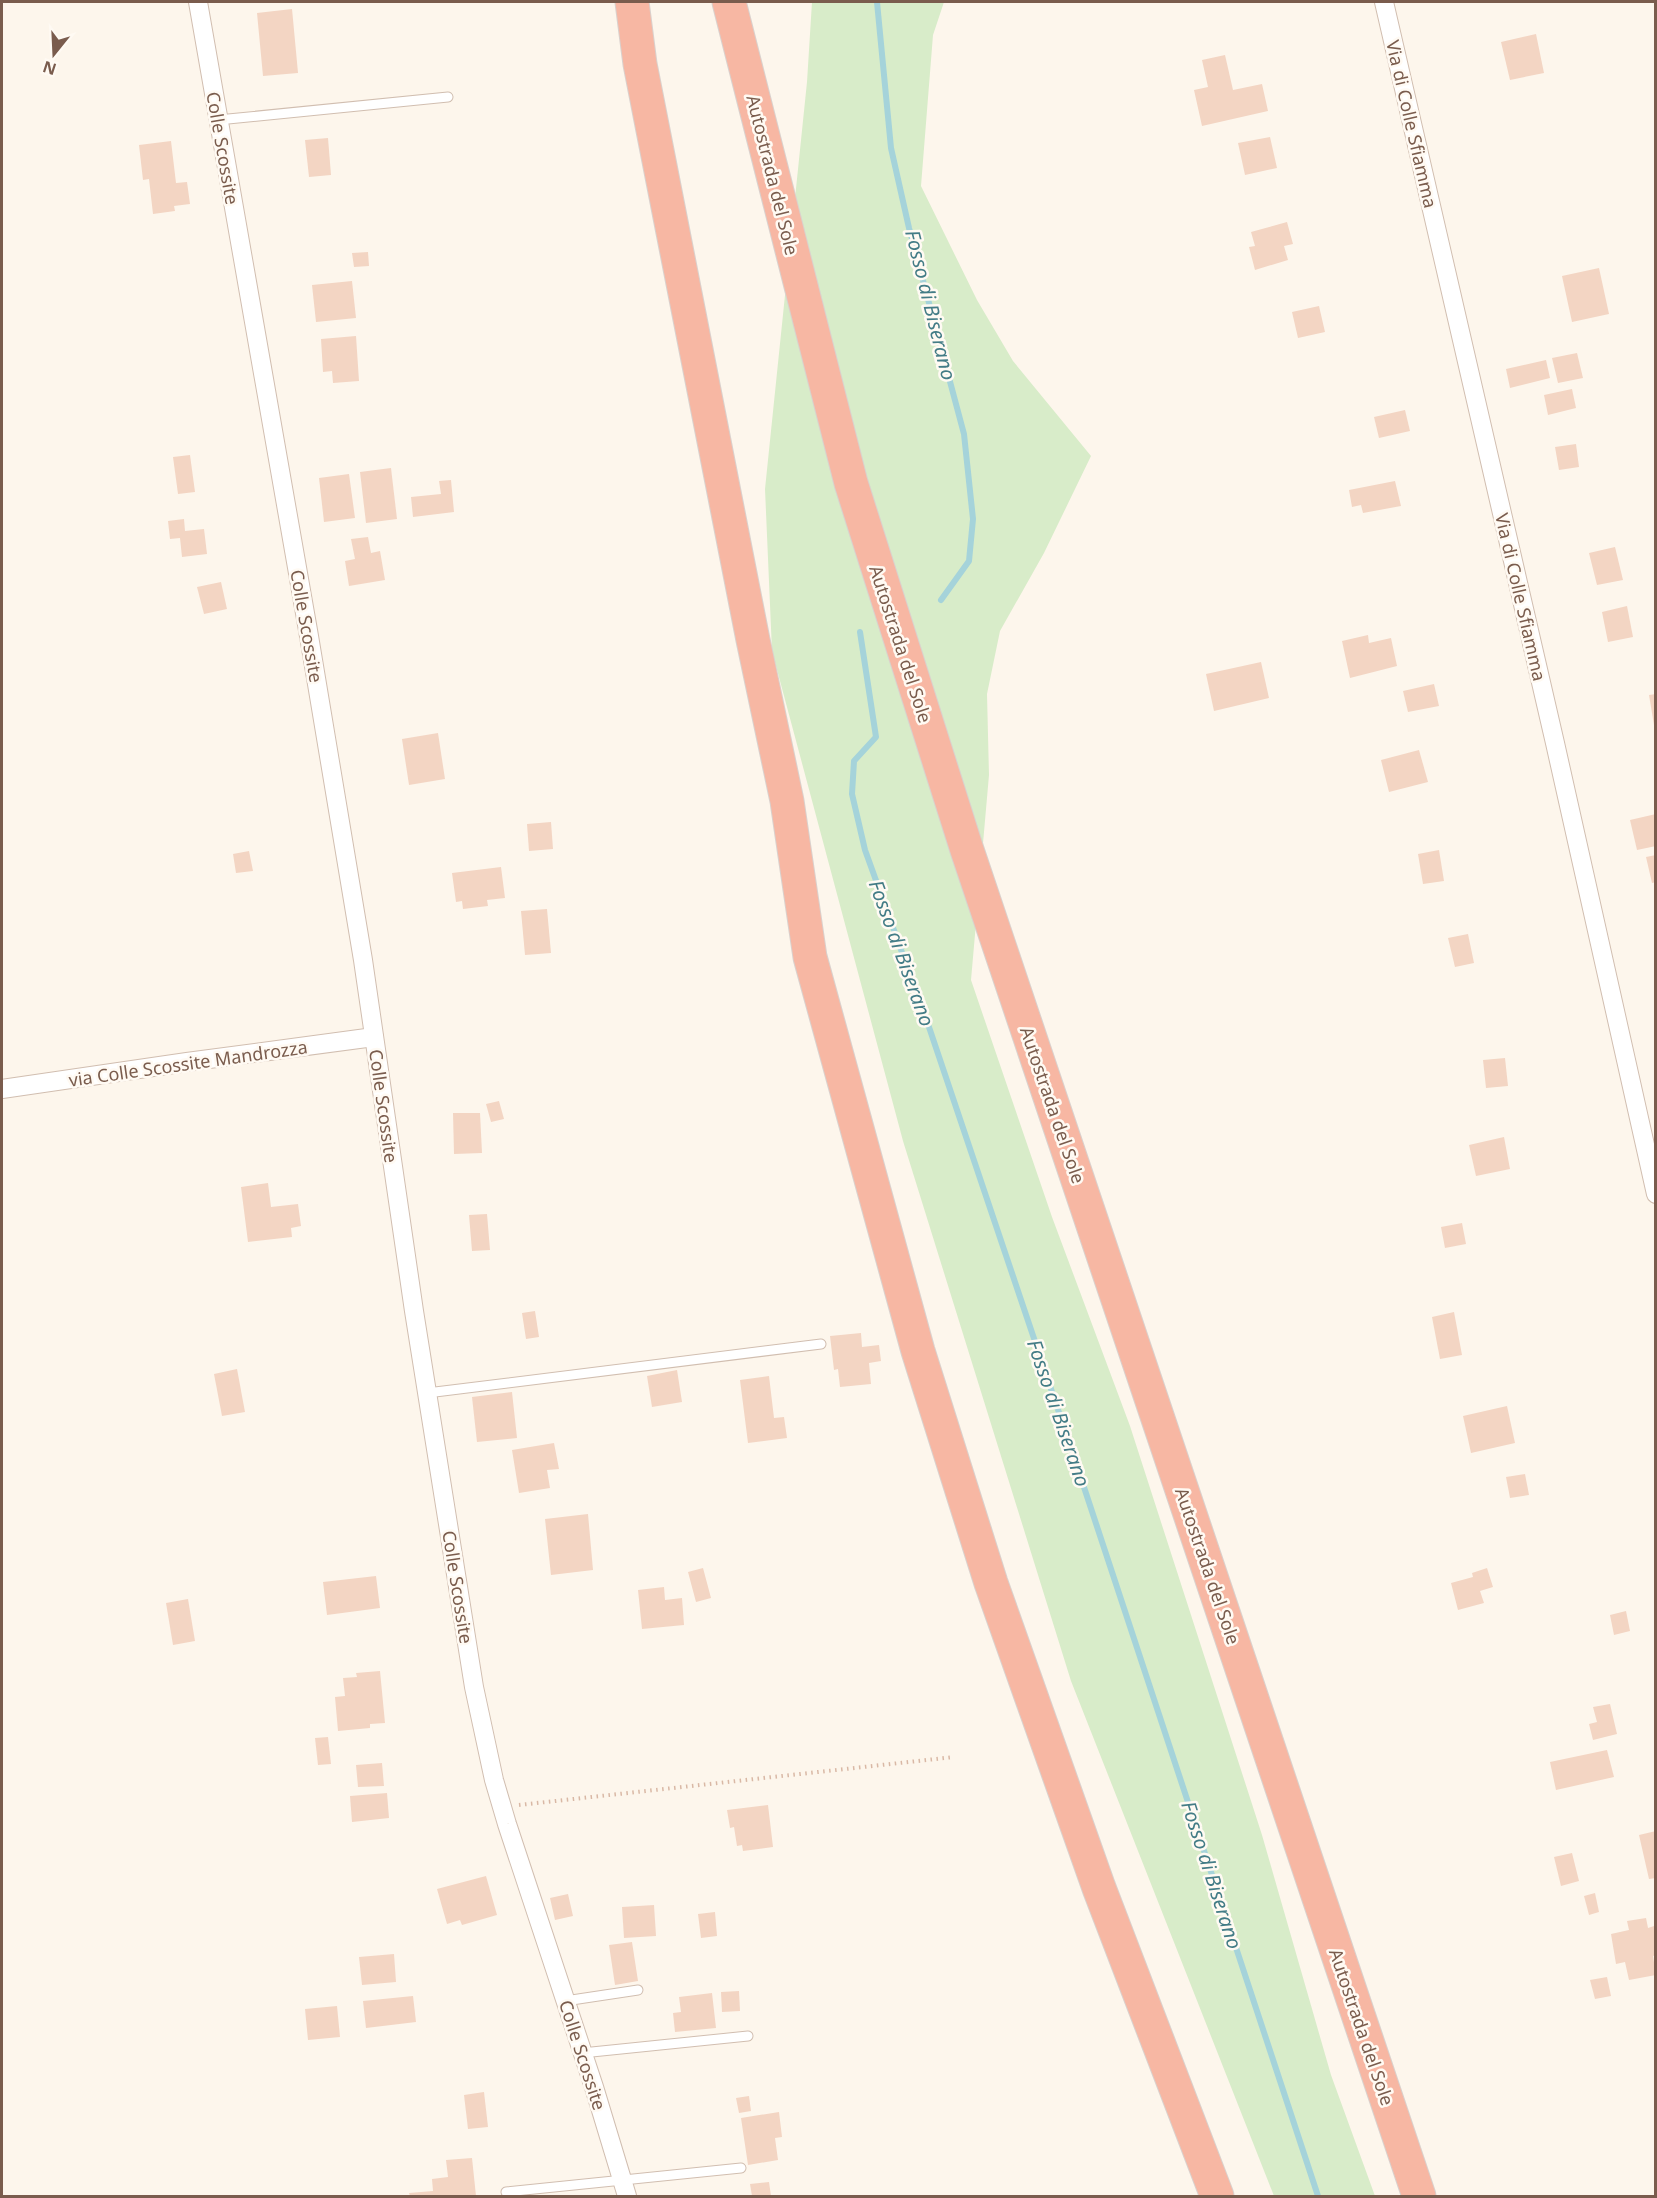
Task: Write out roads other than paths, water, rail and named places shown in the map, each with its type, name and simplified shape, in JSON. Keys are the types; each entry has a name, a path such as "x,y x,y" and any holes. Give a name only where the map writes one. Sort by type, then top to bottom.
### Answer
{"highway":[{"path":"632,2 640,64 658,158 750,628 787,801 810,957 918,1351 991,1583 1099,1888 1217,2196"},
{"name":"Autostrada del Sole","path":"729,2 850,483 967,850 1419,2196"}],"street":[{"name":"Colle Scossite","path":"198,2 309,636 374,1037 474,1687 502,1807 520,1868 625,2188"},
{"name":"Via di Colle Sfiamma","path":"1384,2 1555,743 1656,1194"},
{"name":"via Colle Scossite Mandrozza","path":"2,1089 374,1037"}],"lane":[{"path":"218,120 448,97"},
{"path":"427,1393 820,1344"},
{"path":"565,2001 638,1990"},
{"path":"582,2053 748,2036"},
{"path":"506,2192 625,2188 741,2168"}],"waterway":[{"name":"Fosso di Biserano","path":"877,2 891,148 909,228 964,434 973,519 969,561 941,600"},
{"name":"Fosso di Biserano","path":"860,632 876,737 854,761 852,794 865,850 930,1030 1077,1466 1318,2196"}]}
